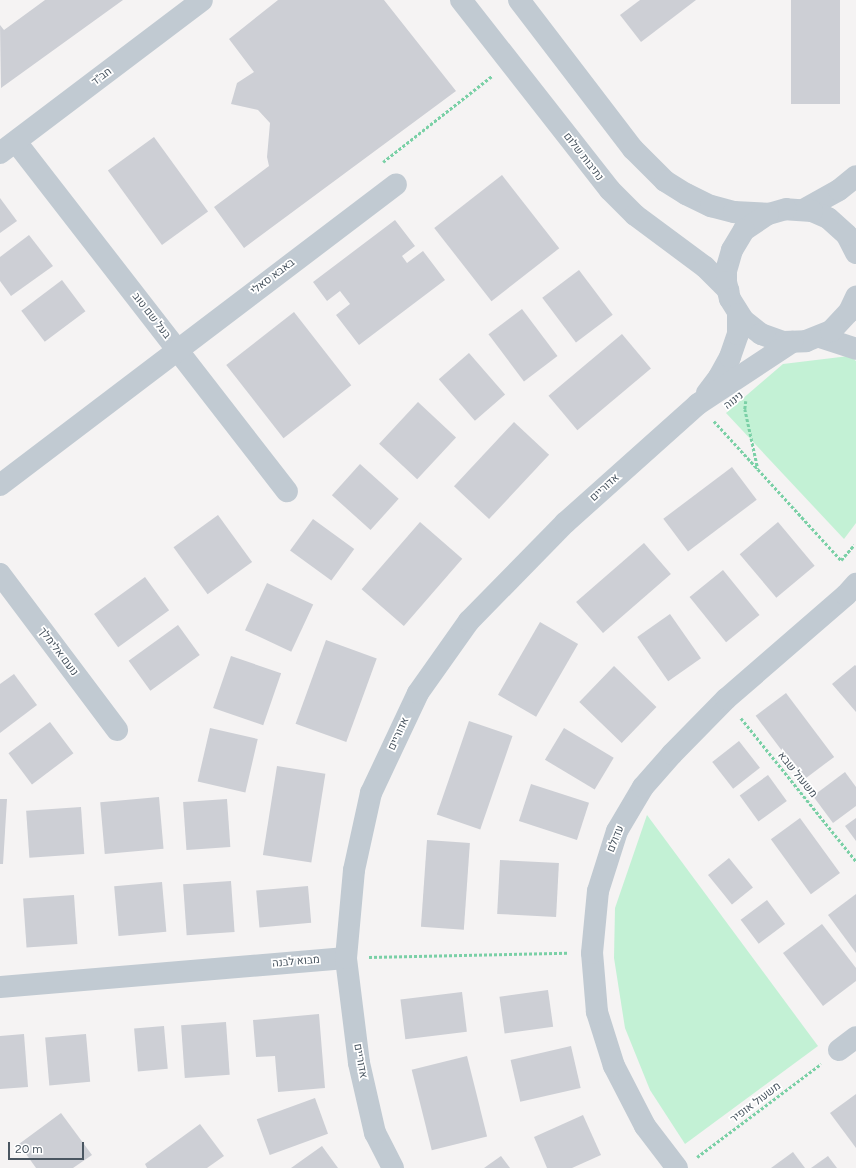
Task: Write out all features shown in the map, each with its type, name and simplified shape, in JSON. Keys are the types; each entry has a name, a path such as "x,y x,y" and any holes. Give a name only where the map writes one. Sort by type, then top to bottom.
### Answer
{"street":[{"name":"חב\"ד","path":"8,148 202,0"},
{"name":"נתיבות שלום","path":"461,0 610,190 635,215 705,267 728,290"},
{"path":"519,0 633,149 660,176 686,194 712,206 734,212 768,214"},
{"name":"בעל שם טוב","path":"8,148 178,350 287,491"},
{"path":"803,210 839,190 856,176"},
{"name":"באבא סאלי","path":"0,485 396,184"},
{"path":"856,250 847,235 835,223 820,214 803,210 786,209 768,214 744,230 734,244 726,271 728,290 738,314 748,325 761,334 776,340 792,342 806,341 831,331 850,312 856,300"},
{"name":"אדוריים","path":"705,411 719,377 730,357 738,334 738,314"},
{"path":"820,336 856,349"},
{"name":"אדוריים","path":"393,1168 375,1134 359,1063 346,958 354,870 371,793 418,693 469,621 565,523 792,342"},
{"name":"נועם אלימלך","path":"0,574 117,730"},
{"name":"עדולם","path":"686,1163 645,1126 614,1066 597,1012 592,952 598,891 617,831 644,787 672,754 726,699 853,595"},
{"name":"מבוא לבנה","path":"0,986 346,958"}],"path":[{"path":"396,184 380,164 510,62"},
{"name":"נינוה","path":"747,396 745,409 758,469"},
{"path":"705,411 841,560 854,546"},
{"name":"משעול שבא","path":"726,699 856,861"},
{"path":"346,958 592,952"},
{"name":"משעול אופיר","path":"686,1163 848,1044"}],"green space":[{"path":"849,356 856,361 856,523 844,539 726,413 783,364"},
{"path":"647,815 818,1046 685,1144 650,1090 625,1028 614,958 615,908"}],"building":[{"path":"45,0 123,0 1,88 0,25 4,30"},
{"path":"278,0 384,0 456,91 244,248 214,207 269,166 267,157 270,123 258,110 231,104 237,83 254,72 229,39"},
{"path":"640,0 696,0 641,42 620,15"},
{"path":"791,0 840,0 840,104 791,104"},
{"path":"154,137 208,211 162,245 108,171"},
{"path":"502,175 559,248 491,301 434,228"},
{"path":"0,198 17,221 0,233"},
{"path":"395,220 415,246 402,256 407,263 423,251 445,280 359,345 336,315 350,304 340,291 327,301 313,282"},
{"path":"29,235 53,266 11,296 0,281 0,257"},
{"path":"579,270 613,315 576,342 542,298"},
{"path":"62,280 85,311 45,342 21,311"},
{"path":"522,309 558,356 524,381 488,334"},
{"path":"294,312 351,385 283,438 226,365"},
{"path":"622,334 651,368 577,430 548,396"},
{"path":"469,353 505,395 475,421 439,379"},
{"path":"418,402 456,437 417,479 379,444"},
{"path":"514,422 549,455 489,519 454,486"},
{"path":"360,464 399,499 371,530 332,495"},
{"path":"732,467 757,500 688,552 663,519"},
{"path":"218,515 252,562 208,594 174,547"},
{"path":"313,519 354,549 331,581 290,551"},
{"path":"420,522 462,559 404,626 362,589"},
{"path":"778,522 815,566 776,598 740,554"},
{"path":"644,543 671,574 603,633 576,602"},
{"path":"723,570 760,615 726,642 690,597"},
{"path":"145,577 169,610 118,647 94,614"},
{"path":"267,583 313,605 291,652 245,630"},
{"path":"670,614 701,658 668,681 637,637"},
{"path":"540,622 578,644 536,717 498,695"},
{"path":"178,625 200,655 150,691 129,661"},
{"path":"326,640 377,658 346,742 296,724"},
{"path":"231,656 281,673 263,725 213,708"},
{"path":"855,665 856,666 856,712 832,684"},
{"path":"614,666 656,707 622,743 579,702"},
{"path":"14,674 37,705 0,733 0,684"},
{"path":"786,693 834,757 804,780 756,716"},
{"path":"469,721 512,736 480,830 437,815"},
{"path":"50,722 73,753 32,784 8,753"},
{"path":"210,728 258,739 245,793 198,782"},
{"path":"564,728 614,758 595,790 545,760"},
{"path":"739,741 760,768 733,789 712,762"},
{"path":"277,766 325,774 311,863 263,855"},
{"path":"845,772 856,787 856,806 833,823 813,796"},
{"path":"768,775 787,801 758,821 740,796"},
{"path":"531,784 589,803 577,840 519,821"},
{"path":"159,797 164,849 105,854 100,802"},
{"path":"0,799 7,799 3,864 0,864"},
{"path":"227,799 230,847 186,850 183,802"},
{"path":"81,807 84,854 29,858 26,811"},
{"path":"800,818 840,873 811,894 771,839"},
{"path":"856,818 856,841 845,826"},
{"path":"427,840 470,843 464,930 421,927"},
{"path":"729,858 753,888 732,905 708,875"},
{"path":"500,860 559,863 556,917 497,914"},
{"path":"231,881 235,932 187,935 183,884"},
{"path":"162,882 166,932 119,936 114,886"},
{"path":"308,886 311,923 259,927 256,891"},
{"path":"856,894 856,953 828,915"},
{"path":"74,895 77,944 27,947 23,899"},
{"path":"767,900 785,924 759,944 741,920"},
{"path":"822,924 856,968 856,981 823,1006 783,953"},
{"path":"548,990 553,1027 505,1033 499,997"},
{"path":"462,992 467,1032 405,1039 400,1000"},
{"path":"319,1014 325,1088 278,1092 275,1056 256,1057 253,1020"},
{"path":"226,1022 230,1075 185,1078 181,1025"},
{"path":"164,1026 168,1069 138,1071 134,1029"},
{"path":"24,1034 28,1087 0,1089 0,1036"},
{"path":"86,1034 90,1082 49,1085 45,1038"},
{"path":"571,1046 581,1088 520,1102 511,1060"},
{"path":"467,1056 487,1137 432,1150 412,1070"},
{"path":"856,1094 856,1148 830,1113"},
{"path":"315,1098 328,1134 270,1155 257,1119"},
{"path":"61,1113 92,1155 73,1168 36,1168 19,1144"},
{"path":"583,1115 601,1155 572,1168 547,1168 534,1137"},
{"path":"200,1124 224,1156 207,1168 147,1168 145,1164"},
{"path":"322,1146 338,1168 291,1168"},
{"path":"793,1152 805,1168 771,1168"},
{"path":"501,1156 510,1168 484,1168"},
{"path":"828,1156 837,1168 811,1168"}]}
